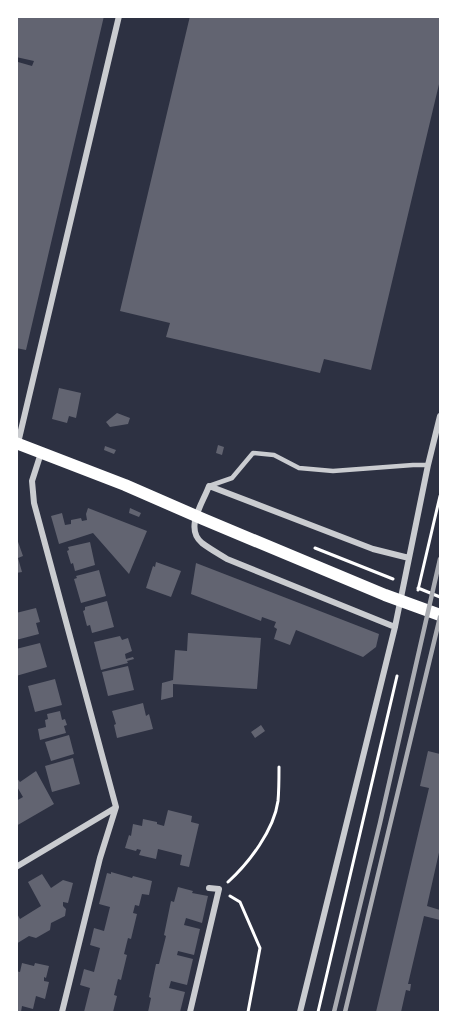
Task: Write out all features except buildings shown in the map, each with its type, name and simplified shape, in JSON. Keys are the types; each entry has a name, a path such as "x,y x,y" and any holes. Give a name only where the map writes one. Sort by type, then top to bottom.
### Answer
{"main road":[{"path":"17,444 125,485 385,595 441,615"}],"street":[{"path":"17,444 119,16"},
{"path":"300,1012 395,627 428,465 441,416"},
{"path":"41,453 32,481 34,503 116,807 100,858 62,1012"},
{"path":"395,627 227,559 203,544 198,538 194,531 196,516 209,486 373,549 409,558"},
{"path":"16,867 116,807"},
{"path":"190,1012 219,889 209,888"}],"lane":[{"path":"209,486 232,478 252,453 274,455 299,468 333,471 428,465"}],"path":[{"path":"417,591 441,496"},
{"path":"318,1012 399,668"},
{"path":"248,1012 260,948 240,902 219,889 240,871 258,847 272,821 278,802 279,767"}],"railway":[{"path":"334,1012 440,559"},
{"path":"345,1012 440,617"}]}
